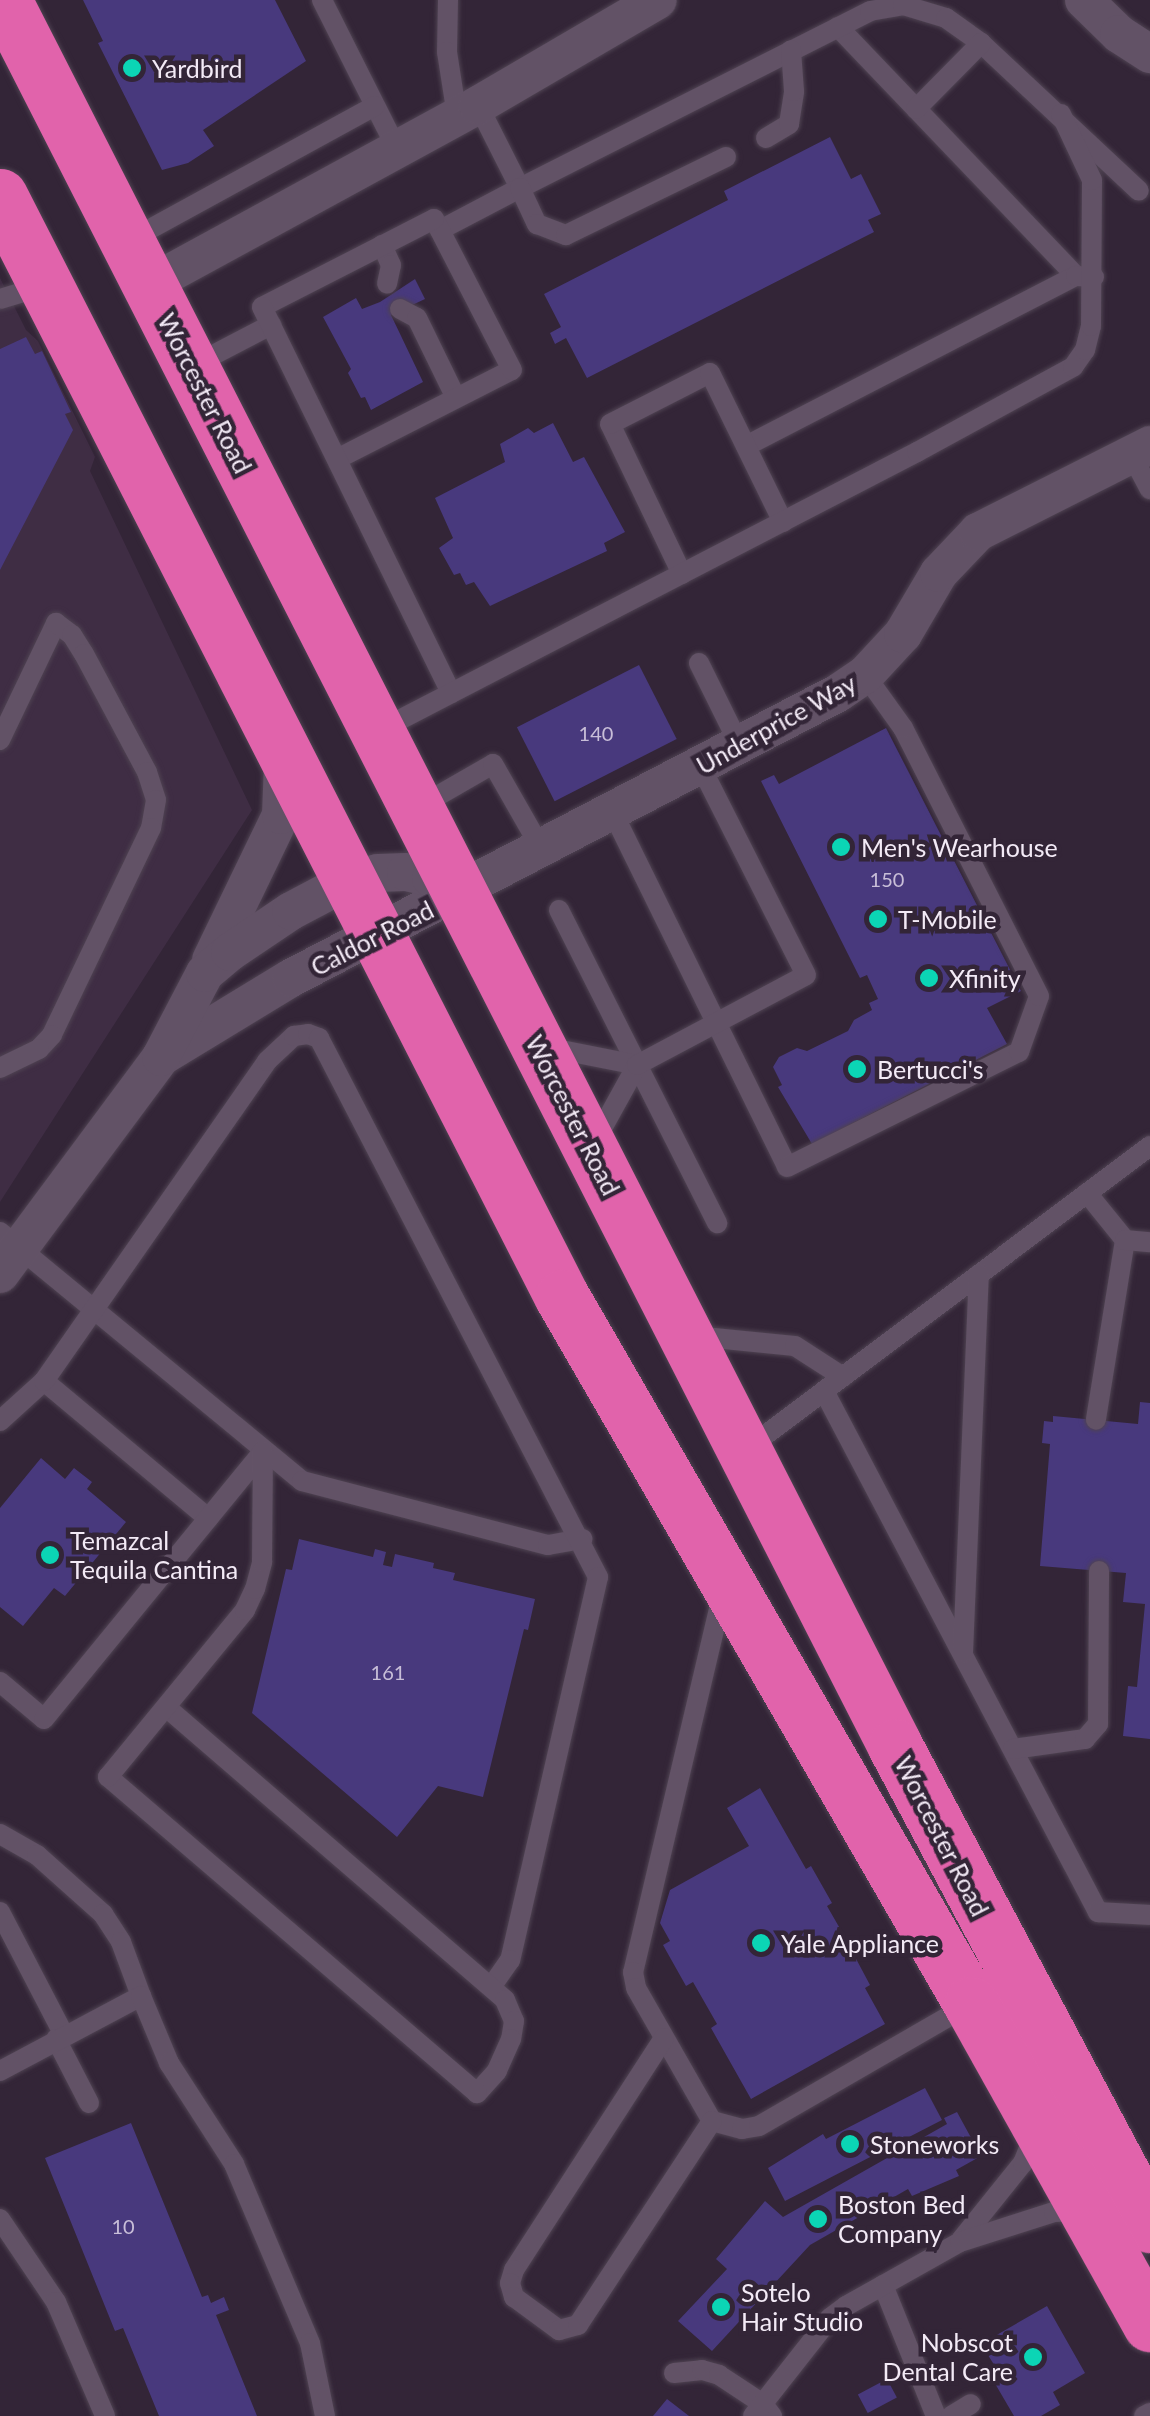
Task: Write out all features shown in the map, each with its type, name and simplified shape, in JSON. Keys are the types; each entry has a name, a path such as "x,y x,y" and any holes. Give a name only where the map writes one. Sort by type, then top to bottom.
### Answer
{"highway":[{"name":"Worcester Road","path":"4,0 1128,2198 1150,2324"},
{"name":"Worcester Road","path":"0,196 23,292 280,745 562,1297 1036,2123 1128,2198"}],"street":[{"path":"139,262 397,149 658,0"},
{"path":"1084,0 1119,34 1150,54"},
{"name":"Underprice Way","path":"460,893 740,746 865,674 903,634 957,550 978,532 1140,449"},
{"path":"205,973 281,815 285,771 280,745"},
{"name":"Caldor Road","path":"7,1251 161,1056 205,973 258,931 348,881 378,873 406,872 432,878 460,893"},
{"name":"Caldor Road","path":"161,1056 292,978 460,893"}],"lane":[{"path":"322,0 397,149"},
{"path":"448,0 447,52 468,110 520,188 537,224 566,235 726,157"},
{"path":"440,230 870,11 903,6 946,18 981,43 1138,192"},
{"path":"838,27 1085,276"},
{"path":"916,109 981,43"},
{"path":"766,138 789,124 794,91 792,50"},
{"path":"139,262 375,106"},
{"path":"378,731 784,522 1073,366 1085,350 1091,326 1085,276 1092,180 1060,114"},
{"path":"336,459 512,370 434,219 391,267 262,307 270,324 336,459 451,694"},
{"path":"746,446 1085,276"},
{"path":"411,309 456,398"},
{"path":"192,366 270,324"},
{"path":"682,574 610,424 710,373 784,522"},
{"path":"1140,449 1150,489"},
{"path":"0,740 56,623 84,654 147,772 156,800 151,828 52,1035 39,1049 0,1068"},
{"path":"699,663 740,746"},
{"path":"613,813 786,1167 1019,1052 1039,996 903,728 865,674"},
{"path":"416,808 493,764 542,850"},
{"path":"590,1149 637,1065 806,974 700,766"},
{"path":"559,910 717,1222"},
{"path":"0,1421 44,1381 274,1053 294,1036 308,1034 319,1038 598,1576 510,1960 491,1986"},
{"path":"538,1046 637,1065"},
{"path":"744,1451 1150,1146"},
{"path":"1087,1193 1125,1240 1150,1242"},
{"path":"1096,1420 1125,1240"},
{"path":"7,1251 94,1306 302,1481 548,1545 582,1539"},
{"path":"963,1654 979,1274"},
{"path":"686,1336 795,1346 843,1376"},
{"path":"44,1381 208,1518"},
{"path":"824,1391 1098,1912 1150,1915"},
{"path":"0,1682 44,1719 263,1451"},
{"path":"166,1707 505,2000 514,2021 505,2056 478,2092 108,1777 245,1610 255,1589 262,1562 263,1451"},
{"path":"1013,1749 1085,1738 1098,1724 1099,1571"},
{"path":"726,1579 634,1962 636,1988 664,2038 712,2121 742,2129 759,2126 971,2004"},
{"path":"1,1838 37,1855 103,1914 122,1942 169,2063 234,2164 295,2303 317,2364 325,2416"},
{"path":"0,1912 89,2103"},
{"path":"0,2071 142,1996"},
{"path":"664,2038 514,2270 510,2283 519,2302 559,2330 578,2324 712,2121"},
{"path":"960,2242 1023,2162 1036,2123"},
{"path":"674,2373 710,2372 763,2412 830,2318 882,2285 960,2242 1054,2212 1128,2198"},
{"path":"0,2219 62,2314 105,2416"},
{"path":"882,2285 936,2416"},
{"path":"951,2416 970,2404"}],"shaded area":[{"path":"0,278 26,330 38,341 95,457 90,471 252,810 0,1202"}],"building":[{"path":"83,0 275,0 306,61 203,130 214,146 188,163 162,170 98,43 103,41"},
{"path":"830,137 851,179 861,174 881,214 868,220 874,232 587,378 566,338 555,344 550,333 561,327 544,294 728,200 724,191"},
{"path":"415,279 425,299 391,315 423,382 371,410 348,373 351,369 323,317 356,298 362,309 380,302"},
{"path":"26,337 35,354 42,351 71,412 65,414 73,430 0,570 0,349"},
{"path":"553,423 573,462 584,457 625,532 604,543 607,551 490,606 474,582 466,585 460,573 454,575 439,548 453,538 435,498 505,462 500,444 528,428 534,433"},
{"path":"639,665 677,739 555,801 517,727"},
{"path":"886,728 1021,991 987,1008 1007,1044 812,1144 778,1087 782,1085 773,1067 779,1057 797,1048 807,1051 848,1031 854,1020 872,1010 869,1003 878,999 867,975 860,978 761,781 774,775 779,784"},
{"path":"1140,1402 1150,1403 1150,1739 1123,1736 1128,1686 1137,1687 1145,1604 1123,1602 1126,1573 1040,1566 1050,1444 1042,1443 1044,1421 1053,1422 1053,1416 1138,1424"},
{"name":"Temazcal Tequila Cantina","path":"41,1458 65,1479 74,1468 92,1482 87,1489 126,1522 65,1596 54,1588 23,1626 0,1607 0,1508"},
{"path":"299,1539 373,1557 375,1549 386,1552 383,1565 392,1567 395,1554 434,1563 433,1568 455,1573 453,1580 535,1599 528,1630 524,1629 483,1797 438,1786 397,1837 252,1713 286,1569 292,1570"},
{"name":"Yale Appliance","path":"760,1788 806,1869 811,1866 846,1939 852,1936 860,1952 854,1955 870,1985 865,1988 885,2024 751,2099 711,2028 717,2024 693,1982 686,1986 663,1945 670,1941 660,1923 670,1890 749,1846 727,1808"},
{"name":"Stoneworks","path":"925,2088 942,2120 785,2201 768,2168 823,2134 826,2139"},
{"path":"957,2112 981,2156 956,2170 959,2176 912,2196 908,2189 810,2245 712,2351 678,2321 727,2269 716,2259 765,2201 783,2217 947,2124 944,2118"},
{"path":"131,2123 202,2297 208,2295 211,2303 224,2297 229,2310 216,2315 257,2416 159,2416 123,2328 115,2331 45,2158"},
{"name":"Nobscot Dental Care","path":"1047,2306 1085,2373 1053,2392 1060,2405 1041,2416 1014,2416 990,2375 998,2371 981,2344"},
{"path":"887,2379 897,2398 868,2413 858,2394"},
{"path":"667,2399 689,2416 653,2416"}],"place":[{"name":"Yardbird","path":"132,68"},
{"name":"Men's Wearhouse","path":"841,847"},
{"name":"T-Mobile","path":"878,919"},
{"name":"Xfinity","path":"929,978"},
{"name":"Bertucci's","path":"857,1069"},
{"name":"Temazcal Tequila Cantina","path":"50,1555"},
{"name":"Yale Appliance","path":"761,1943"},
{"name":"Stoneworks","path":"850,2144"},
{"name":"Boston Bed Company","path":"818,2219"},
{"name":"Sotelo Hair Studio","path":"721,2307"},
{"name":"Nobscot Dental Care","path":"1033,2357"}]}
